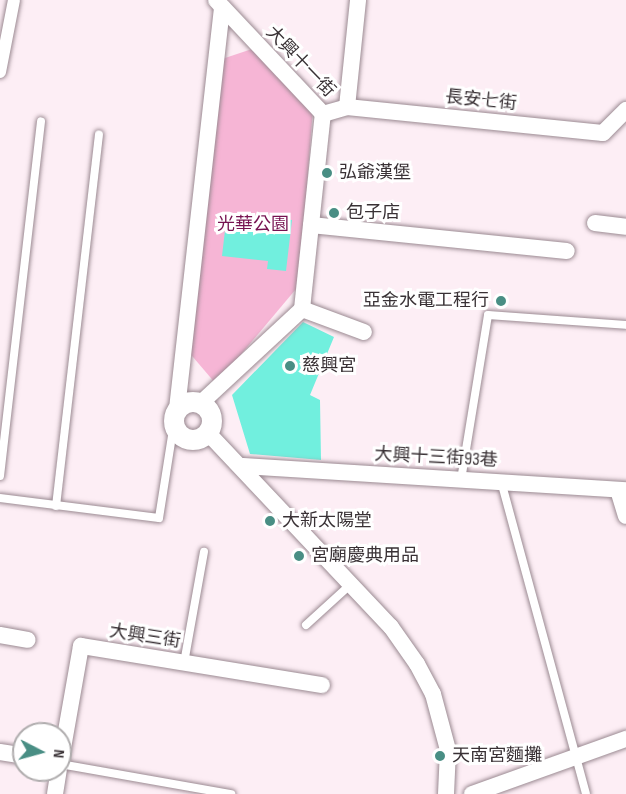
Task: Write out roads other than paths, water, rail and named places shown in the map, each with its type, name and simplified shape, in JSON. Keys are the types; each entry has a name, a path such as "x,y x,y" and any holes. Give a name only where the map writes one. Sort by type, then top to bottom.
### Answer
{"street":[{"path":"0,72 14,0"},
{"path":"347,107 358,0"},
{"name":"大興十一街","path":"219,4 323,114 302,309"},
{"name":"大興十一街","path":"175,416 219,4"},
{"name":"長安七街","path":"323,114 347,107 603,133 626,110"},
{"path":"596,223 626,227"},
{"path":"311,225 567,251"},
{"path":"201,403 302,309 364,332"},
{"path":"189,401 201,403 213,418 208,433 190,440 177,432 175,416 189,401"},
{"path":"208,433 243,466 391,627 433,694 448,750 446,794"},
{"name":"大興十三街93巷","path":"243,466 622,490"},
{"path":"622,490 626,516"},
{"path":"0,635 28,639"},
{"name":"大興三街","path":"67,722 81,646 322,685"},
{"path":"472,794 626,739"}],"lane":[{"path":"0,476 40,121"},
{"path":"56,506 99,134"},
{"path":"461,480 488,315 626,325"},
{"path":"0,498 159,518 175,416"},
{"path":"501,481 586,794"},
{"path":"184,663 204,552"},
{"path":"306,625 351,585"},
{"path":"72,766 231,794"}],"place":[{"name":"弘爺漢堡","path":"327,173"},
{"name":"包子店","path":"334,213"},
{"name":"亞金水電工程行","path":"501,301"},
{"name":"慈興宮","path":"290,366"},
{"name":"大新太陽堂","path":"270,521"},
{"name":"宮廟慶典用品","path":"299,556"},
{"name":"天南宮麵攤","path":"440,756"}],"park label":[{"name":"光華公園","path":"253,225"}]}
